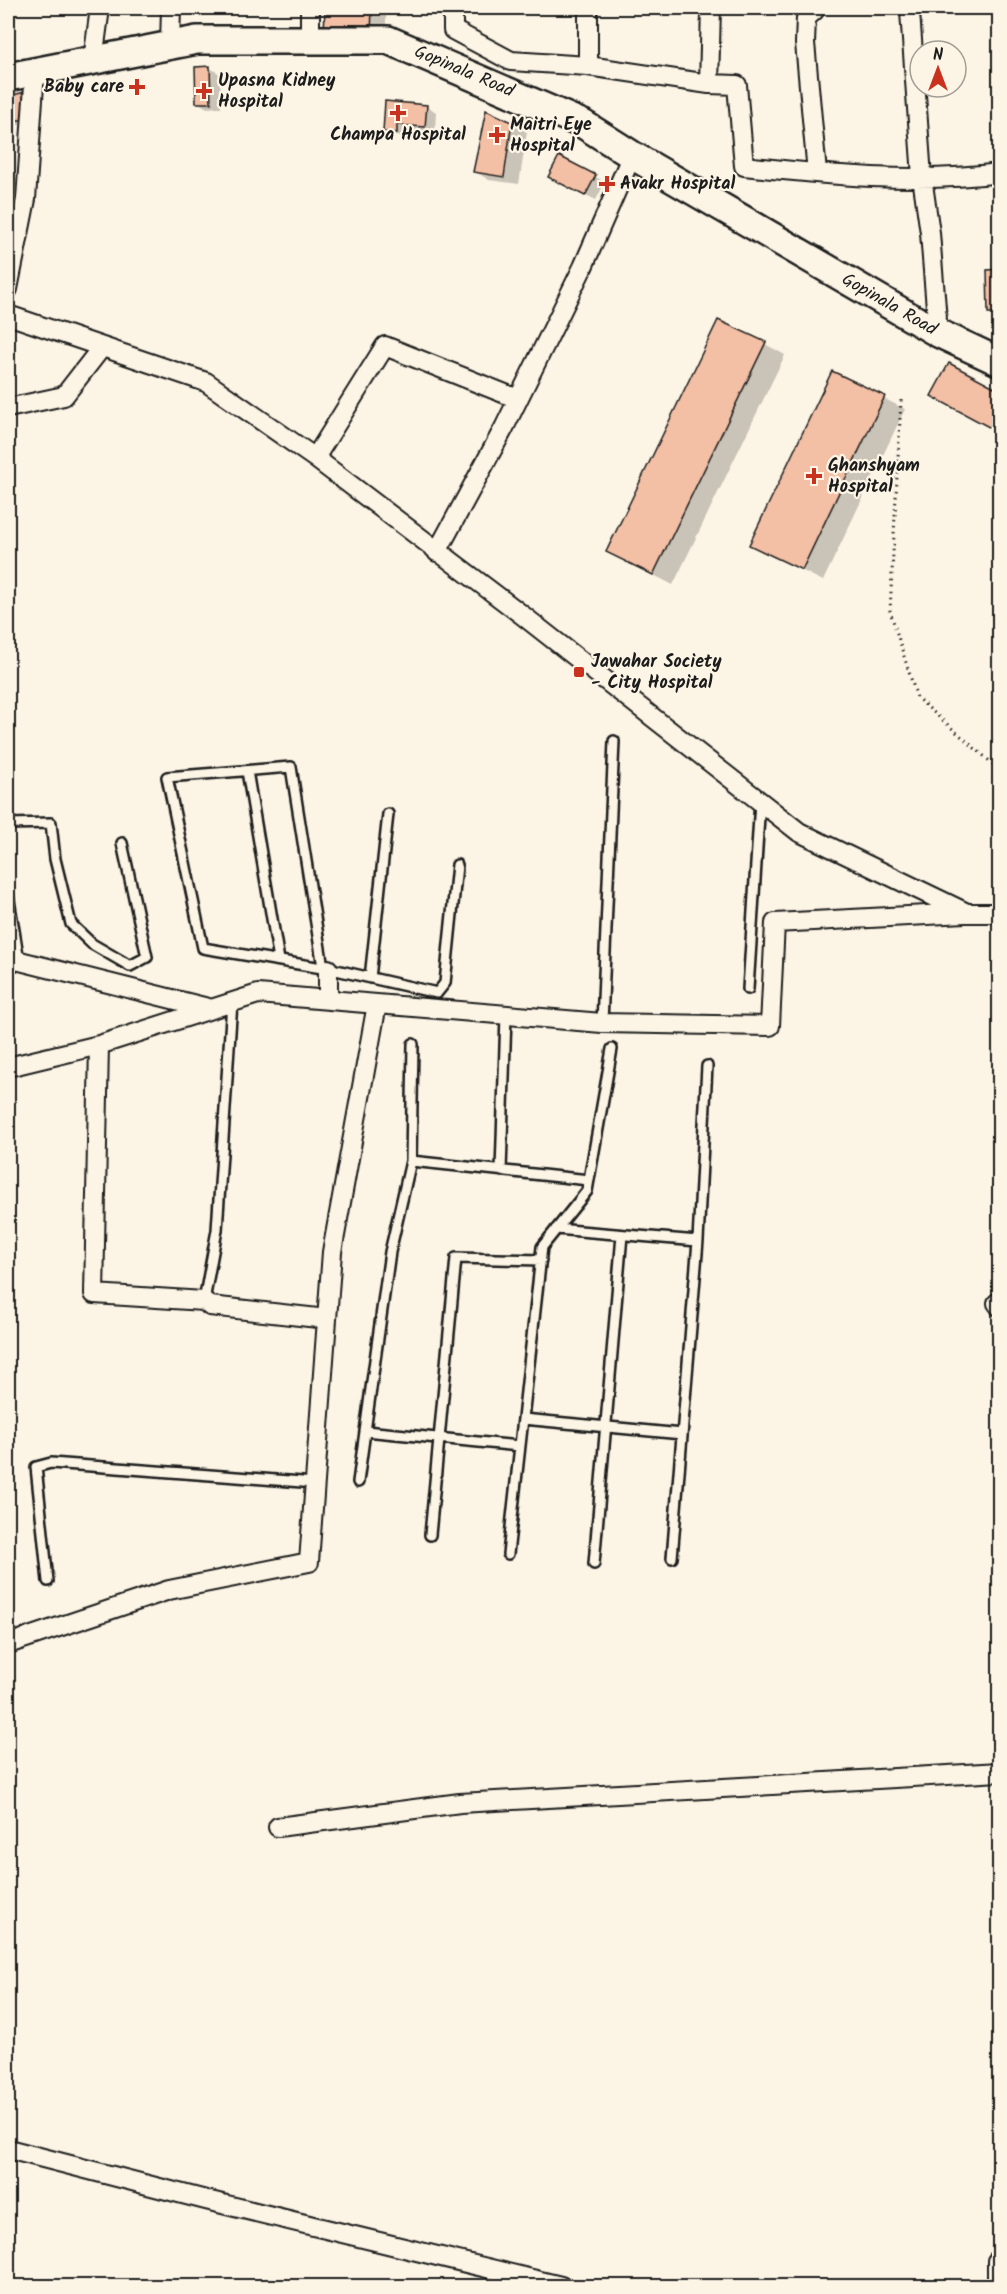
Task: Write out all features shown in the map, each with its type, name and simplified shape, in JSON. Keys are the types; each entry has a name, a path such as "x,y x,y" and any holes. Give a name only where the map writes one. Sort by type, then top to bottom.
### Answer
{"main road":[{"name":"Gopinala Road","path":"8,77 197,40 388,40 583,123 632,155 938,333 999,362"}],"street":[{"path":"93,60 100,8"},
{"path":"170,45 171,8"},
{"path":"310,8 310,40"},
{"path":"453,8 453,30 511,61 588,66 709,84 737,85 744,165 858,178 978,176 999,173"},
{"path":"588,8 588,66"},
{"path":"709,84 711,8"},
{"path":"814,11 806,18 805,43 817,173"},
{"path":"910,12 922,177 930,233 938,333"},
{"path":"8,289 26,200 35,71"},
{"path":"437,552 518,399 583,267 632,155"},
{"path":"8,315 207,382 315,458 521,614 799,832 967,913"},
{"path":"315,458 385,346 518,399"},
{"path":"8,408 63,396 102,347"},
{"path":"8,1067 99,1045 258,994 602,1023 770,1026 774,923 999,913"},
{"path":"13,960 212,1009"},
{"path":"328,969 328,1000"},
{"path":"8,1644 170,1590 309,1562 332,1252 377,1004"},
{"path":"99,1045 94,1294 204,1301 210,1306 327,1319"},
{"path":"278,1827 460,1803 999,1772"},
{"path":"8,2149 206,2200 561,2286"},
{"path":"997,2286 999,2258"}],"lane":[{"path":"602,1023 614,741"},
{"path":"328,969 323,967 291,767 167,777 203,948 328,969 437,993 445,983 457,865"},
{"path":"247,771 279,960"},
{"path":"748,989 760,801"},
{"path":"370,978 388,814"},
{"path":"8,824 51,823 55,859 71,924 92,944 130,966 147,957 122,843"},
{"path":"8,894 13,960"},
{"path":"204,1301 217,1230 232,1002"},
{"path":"501,1171 506,1015"},
{"path":"358,1482 390,1252 411,1161 413,1044"},
{"path":"508,1554 542,1247 587,1191 612,1049"},
{"path":"672,1558 698,1241 707,1066"},
{"path":"411,1161 589,1180"},
{"path":"556,1229 698,1241"},
{"path":"594,1564 622,1235"},
{"path":"430,1535 456,1258 541,1260"},
{"path":"523,1419 682,1434"},
{"path":"365,1431 520,1446"},
{"path":"48,1581 36,1467 51,1463 315,1483"}],"path":[{"path":"901,400 890,610 917,698 999,770"}],"building":[{"path":"325,8 372,8 371,34 324,33"},
{"path":"210,66 211,103 196,103 195,67"},
{"path":"25,92 24,120 8,120 8,96"},
{"path":"385,101 427,105 425,127 397,125 397,133 383,132"},
{"path":"486,110 512,122 504,177 473,172"},
{"path":"559,156 596,175 585,196 548,177"},
{"path":"1000,269 1000,313 988,313 987,270"},
{"path":"718,320 766,342 653,575 606,552"},
{"path":"949,363 1000,390 1000,433 931,396"},
{"path":"832,371 885,396 802,570 749,545"}],"place":[{"name":"Baby care","path":"137,87"},
{"name":"Upasna Kidney Hospital","path":"204,91"},
{"name":"Champa Hospital","path":"398,113"},
{"name":"Maitri Eye Hospital","path":"497,135"},
{"name":"Avakr Hospital","path":"607,184"},
{"name":"Ghanshyam Hospital","path":"814,476"},
{"name":"Jawahar Society - City Hospital","path":"579,672"}]}
